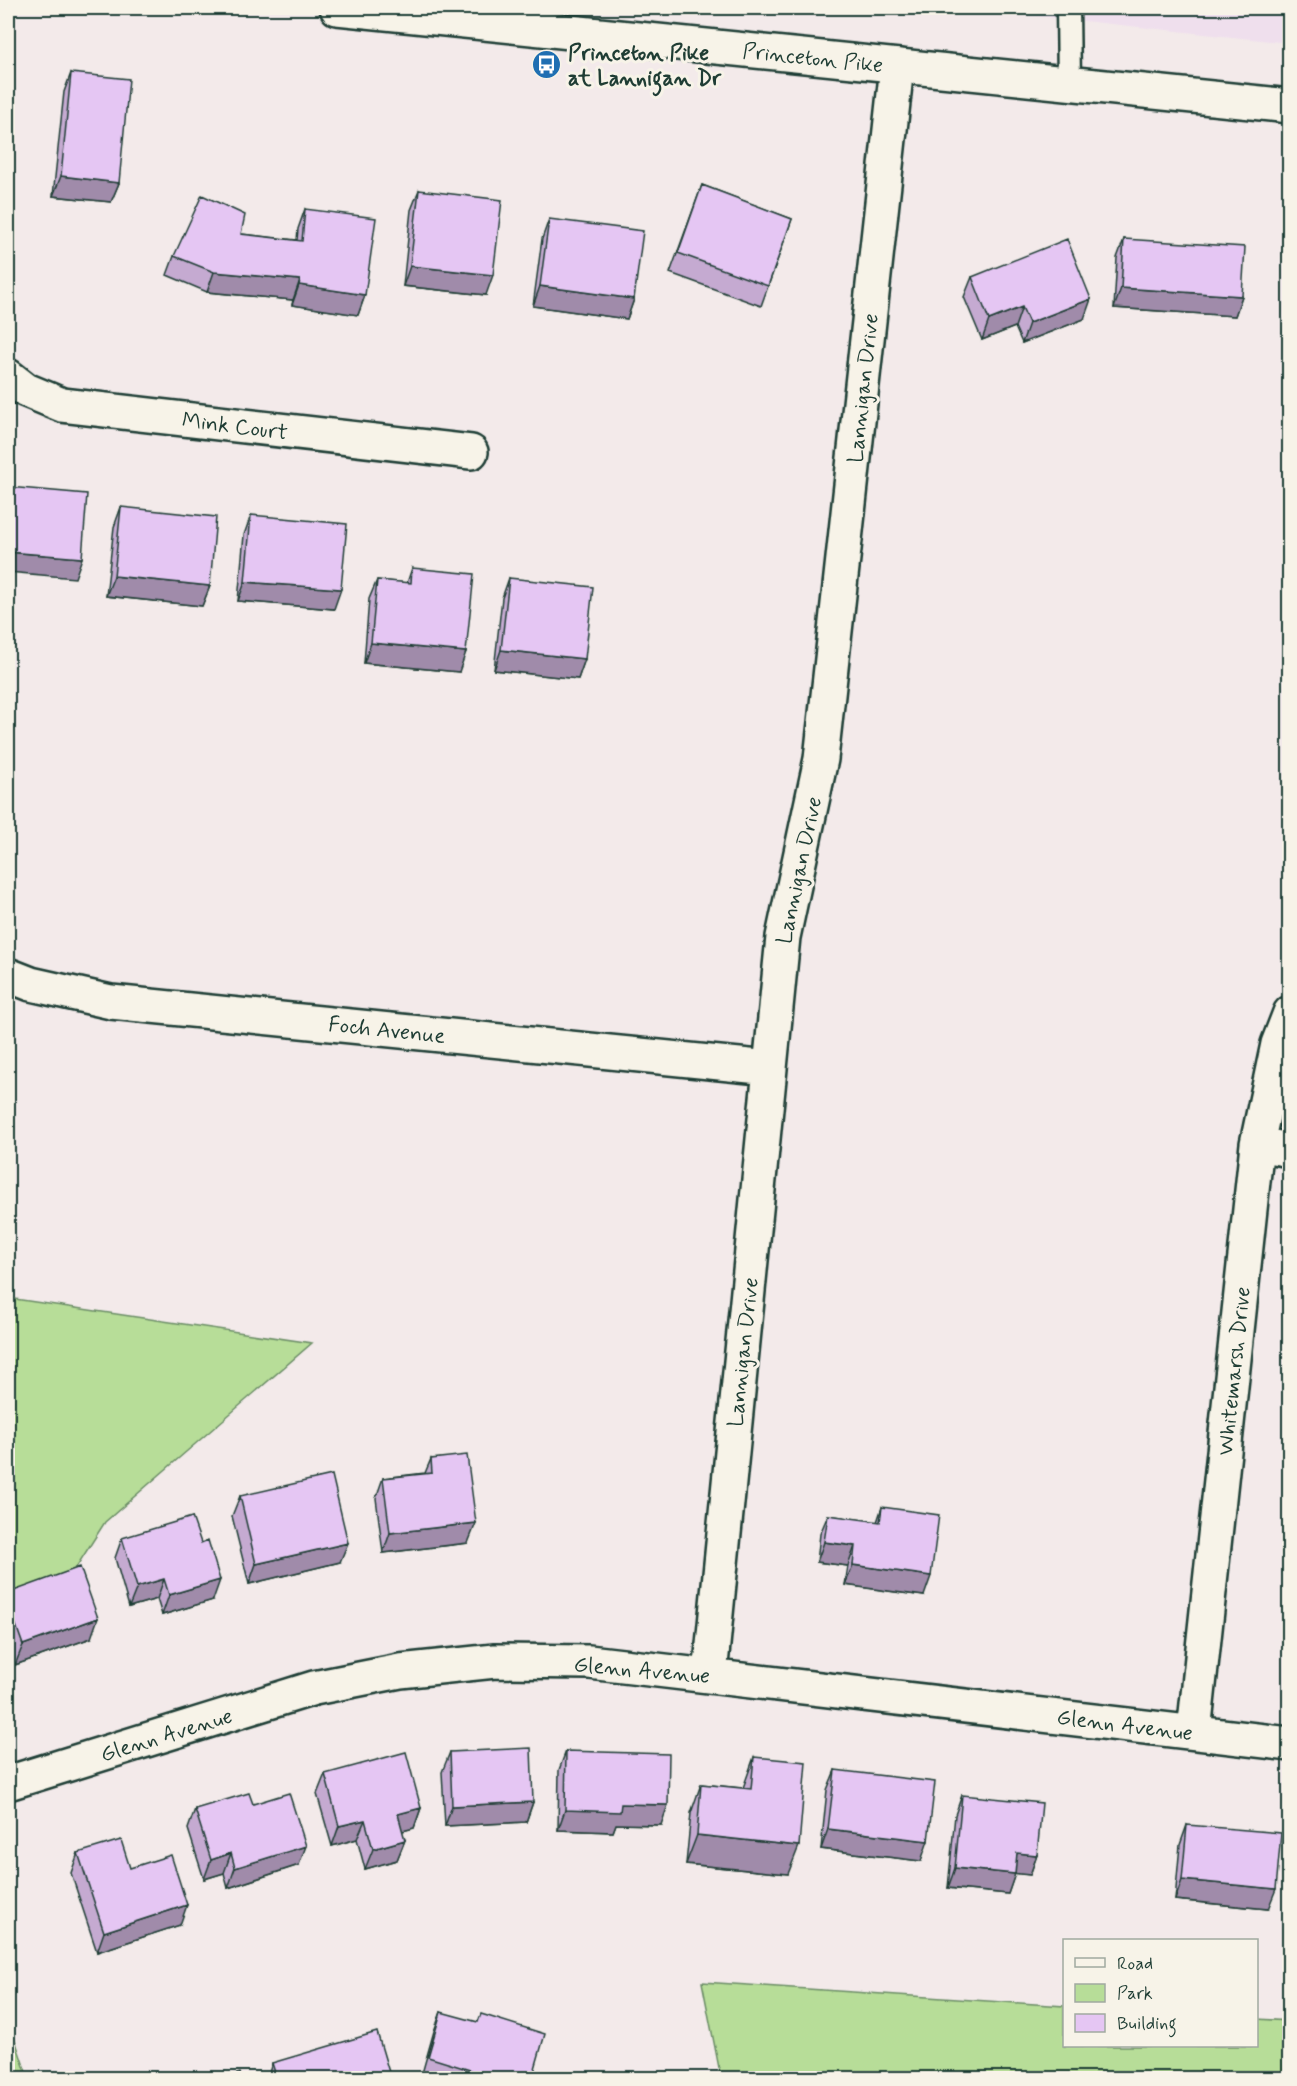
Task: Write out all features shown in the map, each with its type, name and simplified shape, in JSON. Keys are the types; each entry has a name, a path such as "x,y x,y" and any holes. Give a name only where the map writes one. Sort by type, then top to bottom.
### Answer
{"street":[{"name":"Princeton Pike","path":"337,8 1290,106"},
{"name":"Lannigan Drive","path":"710,1675 783,937 821,759 897,66"},
{"name":"Mink Court","path":"8,376 27,390 62,405 471,453"},
{"name":"Foch Avenue","path":"8,975 31,984 111,1002 770,1068"},
{"name":"Whitemarsh Drive","path":"1194,1732 1257,1144 1278,1044 1290,1013"},
{"path":"1257,1144 1290,1150"},
{"name":"Glenn Avenue","path":"8,1783 314,1689 400,1671 495,1661 589,1662 1290,1744"}],"lane":[{"path":"1068,8 1069,84"}],"shaded area":[{"path":"963,8 1289,8 1289,43"}],"green space":[{"path":"8,1298 312,1343 105,1522 8,1674"},
{"path":"702,1982 1063,2006 1063,2047 1258,2047 1258,2019 1289,2021 1289,2078 721,2078"},
{"path":"8,2019 28,2078 8,2078"}],"building":[{"path":"71,73 129,79 119,183 61,176"},
{"path":"702,185 792,219 768,286 678,253"},
{"path":"419,190 502,200 493,275 410,266"},
{"path":"202,195 245,215 241,234 302,241 305,209 376,218 365,295 299,285 300,280 214,272 174,256"},
{"path":"549,219 643,231 634,299 540,286"},
{"path":"1067,239 1091,299 1029,323 1022,307 989,320 972,277"},
{"path":"1124,239 1245,247 1242,296 1121,288"},
{"path":"8,487 87,494 82,558 8,552"},
{"path":"121,507 216,517 210,586 114,576"},
{"path":"251,515 347,524 341,589 245,582"},
{"path":"412,568 474,574 466,652 371,643 377,580 411,583"},
{"path":"509,578 593,587 585,659 501,650"},
{"path":"467,1455 476,1523 390,1533 383,1478 432,1473 431,1459"},
{"path":"332,1475 348,1543 256,1564 240,1496"},
{"path":"882,1507 939,1515 931,1576 853,1565 855,1546 824,1542 828,1515 880,1522"},
{"path":"192,1517 201,1543 208,1540 220,1580 169,1595 164,1579 137,1587 122,1538"},
{"path":"80,1567 98,1618 23,1645 8,1603 8,1593"},
{"path":"531,1748 533,1802 452,1806 450,1752"},
{"path":"566,1751 669,1754 668,1805 621,1804 620,1812 565,1810"},
{"path":"406,1752 421,1808 398,1814 405,1840 373,1849 365,1820 339,1826 325,1774"},
{"path":"754,1757 806,1762 799,1846 697,1835 701,1784 751,1789"},
{"path":"835,1770 935,1782 928,1841 828,1829"},
{"path":"249,1793 253,1804 289,1793 306,1846 235,1868 231,1853 211,1860 195,1809"},
{"path":"962,1795 1042,1803 1037,1855 1017,1853 1015,1874 955,1868"},
{"path":"1187,1825 1281,1833 1276,1889 1182,1880"},
{"path":"121,1840 130,1868 171,1855 187,1905 104,1932 78,1853"},
{"path":"441,2012 478,2022 481,2014 545,2034 532,2079 499,2079 428,2057"},
{"path":"377,2032 391,2079 277,2079 272,2063"},
{"path":"240,2073 242,2079 222,2079"}],"place":[{"name":"Princeton Pike at Lannigan Dr","path":"547,65"}]}
